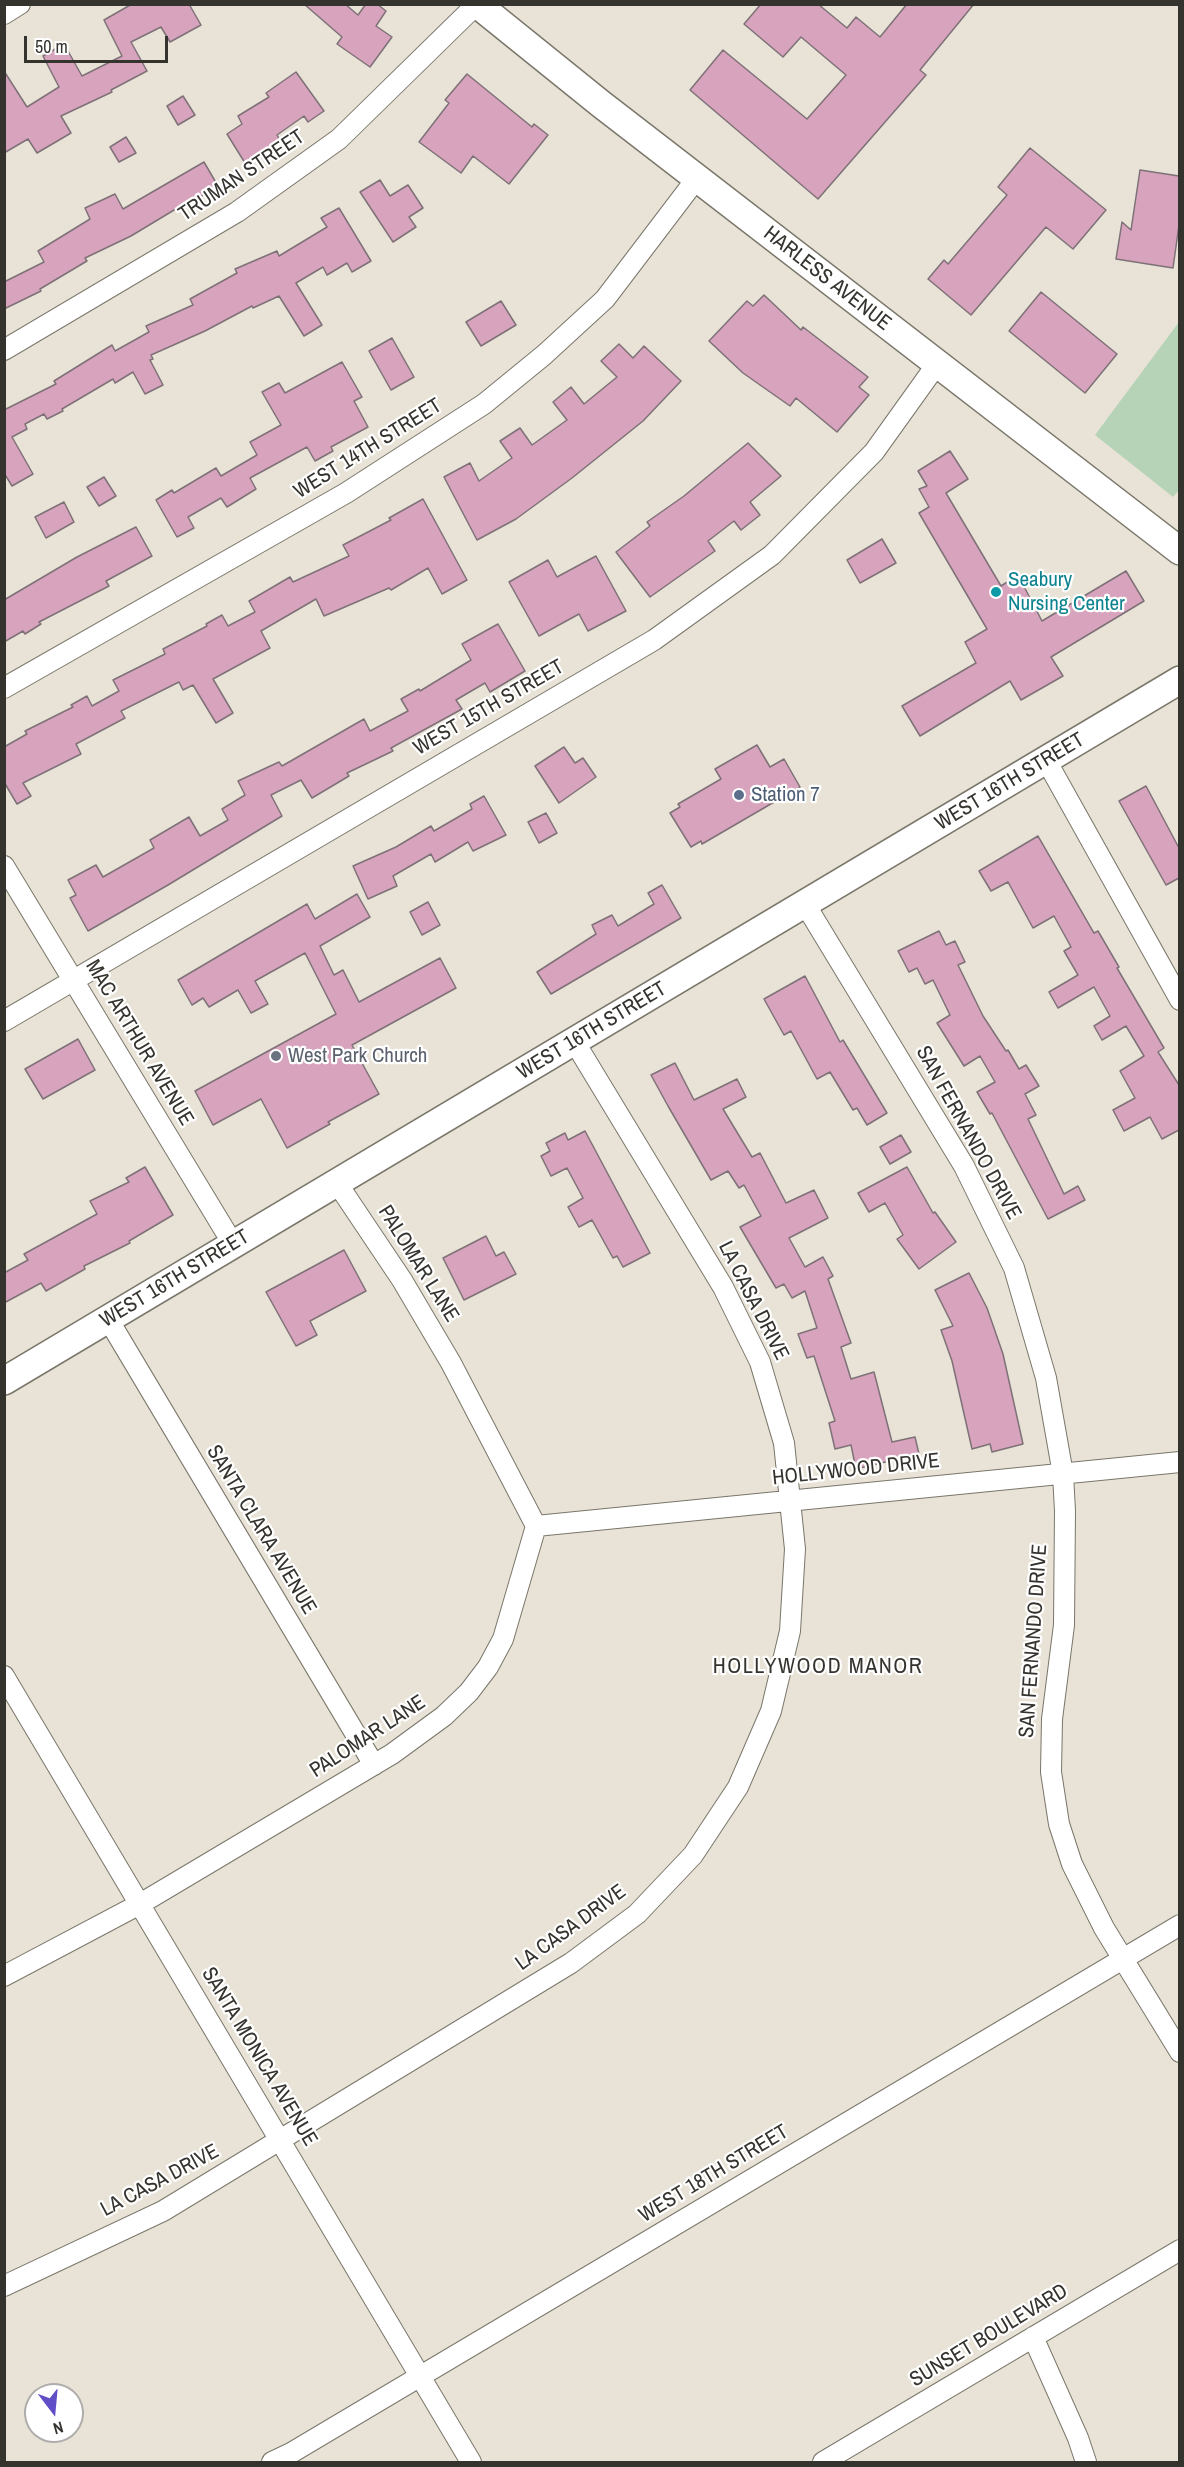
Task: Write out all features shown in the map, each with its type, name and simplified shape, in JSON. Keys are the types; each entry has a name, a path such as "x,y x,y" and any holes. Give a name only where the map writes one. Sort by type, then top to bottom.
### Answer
{"main road":[{"name":"HARLESS AVENUE","path":"477,4 697,178 1179,551"},
{"name":"WEST 16TH STREET","path":"4,1381 1179,681"}],"street":[{"path":"4,14 20,4"},
{"name":"TRUMAN STREET","path":"4,350 237,212 339,139 477,4"},
{"name":"WEST 14TH STREET","path":"4,688 346,493 484,404 544,355 604,299 697,178"},
{"name":"WEST 15TH STREET","path":"4,1021 654,640 772,555 874,452 937,364"},
{"path":"1046,760 1179,1000"},
{"name":"MAC ARTHUR AVENUE","path":"4,866 233,1245"},
{"name":"SAN FERNANDO DRIVE","path":"805,904 964,1166 1014,1268 1046,1378 1063,1474 1064,1625 1052,1719 1051,1772 1059,1824 1072,1864 1104,1929 1124,1958 1179,2052"},
{"name":"LA CASA DRIVE","path":"4,2286 163,2211 571,1963 637,1914 693,1855 738,1786 771,1711 790,1631 795,1549 784,1443 760,1362 723,1287 574,1041"},
{"name":"PALOMAR LANE","path":"4,1976 140,1904 374,1766 444,1716 469,1692 488,1667 503,1639 536,1526 451,1363 402,1280 338,1182"},
{"name":"SANTA CLARA AVENUE","path":"108,1319 374,1766"},
{"name":"HOLLYWOOD DRIVE","path":"536,1526 1179,1462"},
{"name":"SANTA MONICA AVENUE","path":"4,1676 471,2463"},
{"name":"WEST 18TH STREET","path":"272,2463 1179,1925"},
{"name":"SUNSET BOULEVARD","path":"823,2463 1179,2250"},
{"path":"1033,2337 1078,2438 1086,2463"}],"green space":[{"path":"1179,322 1180,489 1173,497 1095,435"}],"building":[{"path":"132,4 189,4 201,25 170,42 161,27 131,42 147,71 111,90 112,92 61,116 71,133 37,153 28,139 4,153 4,71 27,107 59,87 43,56 64,44 82,76 122,56 104,20"},
{"path":"304,4 345,4 358,15 366,4 377,4 386,11 376,26 392,37 370,67 337,44 342,37"},
{"path":"761,4 818,4 847,28 856,17 880,37 907,4 974,4 920,70 926,75 818,199 690,90 723,50 807,119 846,75 801,37 783,57 744,24"},
{"path":"296,72 324,111 308,122 304,116 277,135 281,142 245,163 227,134 242,124 238,116 269,97 266,93"},
{"path":"467,74 532,127 534,124 548,135 509,184 473,156 461,173 419,142 449,103 445,100"},
{"path":"183,96 195,115 178,125 167,106"},
{"path":"126,137 136,153 119,162 110,147"},
{"path":"1030,148 1106,210 1073,249 1046,227 971,315 928,279 944,260 948,264 1007,195 998,187"},
{"path":"204,162 218,186 131,236 85,258 87,261 40,289 41,291 4,309 4,282 44,262 38,251 90,219 85,208 115,194 123,209"},
{"path":"1140,170 1179,176 1179,225 1173,268 1116,259 1122,222 1131,230"},
{"path":"380,180 390,196 408,185 423,208 409,217 416,227 393,242 360,192"},
{"path":"339,208 371,261 352,272 347,263 327,275 323,267 296,283 322,325 304,336 279,296 253,308 252,306 205,331 151,355 153,359 150,360 163,385 145,394 133,372 115,383 113,379 47,419 44,414 25,424 27,429 12,437 33,474 12,486 4,473 4,410 56,384 54,381 112,345 115,351 149,332 146,326 193,305 190,299 237,273 235,269 277,251 279,256 327,227 321,218"},
{"path":"1041,292 1117,354 1085,393 1009,331"},
{"path":"764,295 801,330 803,327 868,377 859,387 869,395 837,432 796,398 790,406 743,373 709,341 747,301 753,306"},
{"path":"501,301 516,325 481,346 466,322"},
{"path":"392,338 414,377 391,390 369,351"},
{"path":"619,344 633,358 644,346 681,381 643,421 572,478 516,519 477,540 444,477 470,463 479,481 512,458 500,441 520,428 532,445 567,420 553,402 571,387 584,404 617,377 601,361"},
{"path":"342,362 362,397 354,401 368,427 331,447 333,451 315,461 307,447 250,478 256,489 227,507 221,498 188,517 194,528 177,537 156,500 172,490 174,493 216,468 221,476 257,455 250,442 281,425 262,392 279,383 285,393"},
{"path":"748,443 781,476 750,502 760,515 741,530 734,521 708,541 715,551 650,597 616,552 650,526 647,522 684,496"},
{"name":"Seabury Nursing Center","path":"950,451 968,479 946,493 1001,586 1018,575 1042,621 1126,571 1144,601 1051,657 1063,676 1021,700 1010,681 920,736 902,706 976,663 965,642 987,629 919,513 929,507 919,489 927,486 918,471"},
{"path":"104,477 116,496 99,506 87,487"},
{"path":"423,499 467,580 442,594 428,568 391,590 389,588 324,616 316,599 261,631 270,648 213,679 233,713 216,723 193,685 183,690 179,682 121,711 125,718 76,744 81,754 23,783 31,796 17,804 4,782 4,747 27,734 25,731 73,707 71,705 87,696 92,706 119,691 113,680 165,654 163,649 207,626 206,624 222,615 228,626 255,612 249,601 290,577 293,582 349,556 343,545 391,520 389,518"},
{"path":"64,502 74,522 46,538 35,517"},
{"path":"136,527 152,556 106,581 109,586 39,622 41,624 25,634 23,631 4,642 4,600 77,557"},
{"path":"882,539 896,563 860,583 847,560"},
{"path":"596,556 626,611 588,631 579,614 539,636 509,582 548,560 557,577"},
{"path":"498,624 525,671 490,692 485,683 456,700 462,709 391,748 393,751 347,773 349,776 312,798 301,780 271,795 282,816 88,931 70,898 76,895 68,880 96,865 103,877 154,848 150,840 189,817 200,836 228,820 222,809 245,795 238,781 279,762 282,766 364,719 370,731 408,711 401,699 419,689 420,691 471,660 462,644"},
{"name":"Station 7","path":"757,745 770,767 784,759 800,787 702,844 701,841 691,847 670,813 680,807 678,804 721,779 715,769"},
{"path":"564,747 575,763 583,758 596,777 559,803 535,766"},
{"path":"1146,786 1179,848 1179,878 1166,885 1119,801"},
{"path":"484,796 506,835 473,851 468,842 435,862 431,854 393,876 397,886 368,899 353,866 396,847 431,826 434,831 472,809 470,804"},
{"path":"546,813 557,833 539,843 528,822"},
{"path":"1038,836 1094,933 1098,931 1164,1048 1158,1052 1179,1085 1179,1130 1162,1139 1150,1117 1124,1131 1113,1110 1135,1098 1120,1071 1144,1056 1126,1026 1102,1040 1094,1026 1110,1016 1094,987 1058,1008 1049,992 1078,975 1064,951 1071,947 1054,916 1033,928 1008,882 991,891 979,871"},
{"path":"662,885 681,918 551,994 537,972 596,934 592,925 612,915 618,926 654,904 648,893"},
{"path":"357,894 370,917 320,946 334,975 343,970 359,1002 440,958 456,988 352,1045 379,1094 328,1122 330,1124 287,1148 261,1099 213,1125 195,1091 336,1014 305,953 255,981 268,1004 251,1013 238,990 209,1007 203,998 192,1005 178,980 307,904 315,919"},
{"path":"428,902 440,925 422,935 410,912"},
{"path":"939,931 946,945 955,941 965,962 958,965 983,1016 1019,1069 1026,1065 1039,1086 1025,1094 1036,1115 1028,1119 1064,1194 1078,1186 1085,1200 1048,1219 992,1113 990,1114 977,1092 995,1082 980,1056 964,1066 937,1023 950,1015 933,980 925,984 917,968 909,972 898,951"},
{"path":"805,976 840,1042 843,1040 887,1113 867,1125 857,1108 853,1110 830,1072 817,1079 791,1031 784,1035 764,999"},
{"path":"78,1039 95,1070 43,1099 25,1069"},
{"path":"675,1063 694,1100 737,1079 746,1097 723,1109 752,1157 760,1153 786,1203 814,1190 828,1218 789,1238 805,1267 823,1257 833,1276 828,1279 851,1343 841,1347 851,1379 874,1372 892,1442 915,1437 919,1454 856,1469 851,1445 835,1449 829,1423 835,1421 814,1356 807,1358 798,1334 817,1328 805,1291 792,1298 784,1284 776,1288 740,1227 761,1216 744,1185 739,1188 728,1171 711,1180 668,1106 651,1075"},
{"path":"585,1131 650,1253 623,1267 617,1256 613,1258 592,1220 579,1227 568,1207 583,1198 567,1168 551,1176 541,1156 550,1151 546,1143 565,1133 568,1140"},
{"path":"901,1135 911,1152 890,1164 880,1147"},
{"path":"145,1167 173,1215 129,1241 130,1243 84,1266 85,1269 46,1291 41,1283 4,1303 4,1273 28,1260 24,1254 97,1214 90,1201 129,1182 126,1178"},
{"path":"907,1167 933,1213 935,1212 956,1242 919,1269 897,1239 903,1235 885,1203 869,1212 858,1193"},
{"path":"486,1236 496,1256 504,1252 516,1274 464,1300 443,1258"},
{"path":"344,1250 366,1291 310,1321 317,1335 296,1346 266,1292"},
{"path":"969,1273 987,1308 1003,1354 1023,1444 992,1452 990,1444 972,1449 952,1361 941,1330 953,1326 935,1290"}],"place":[{"name":"Seabury Nursing Center","path":"996,592"},
{"name":"Station 7","path":"739,795"},
{"name":"West Park Church","path":"276,1056"}],"district":[{"name":"HOLLYWOOD MANOR","path":"818,1667"}]}
